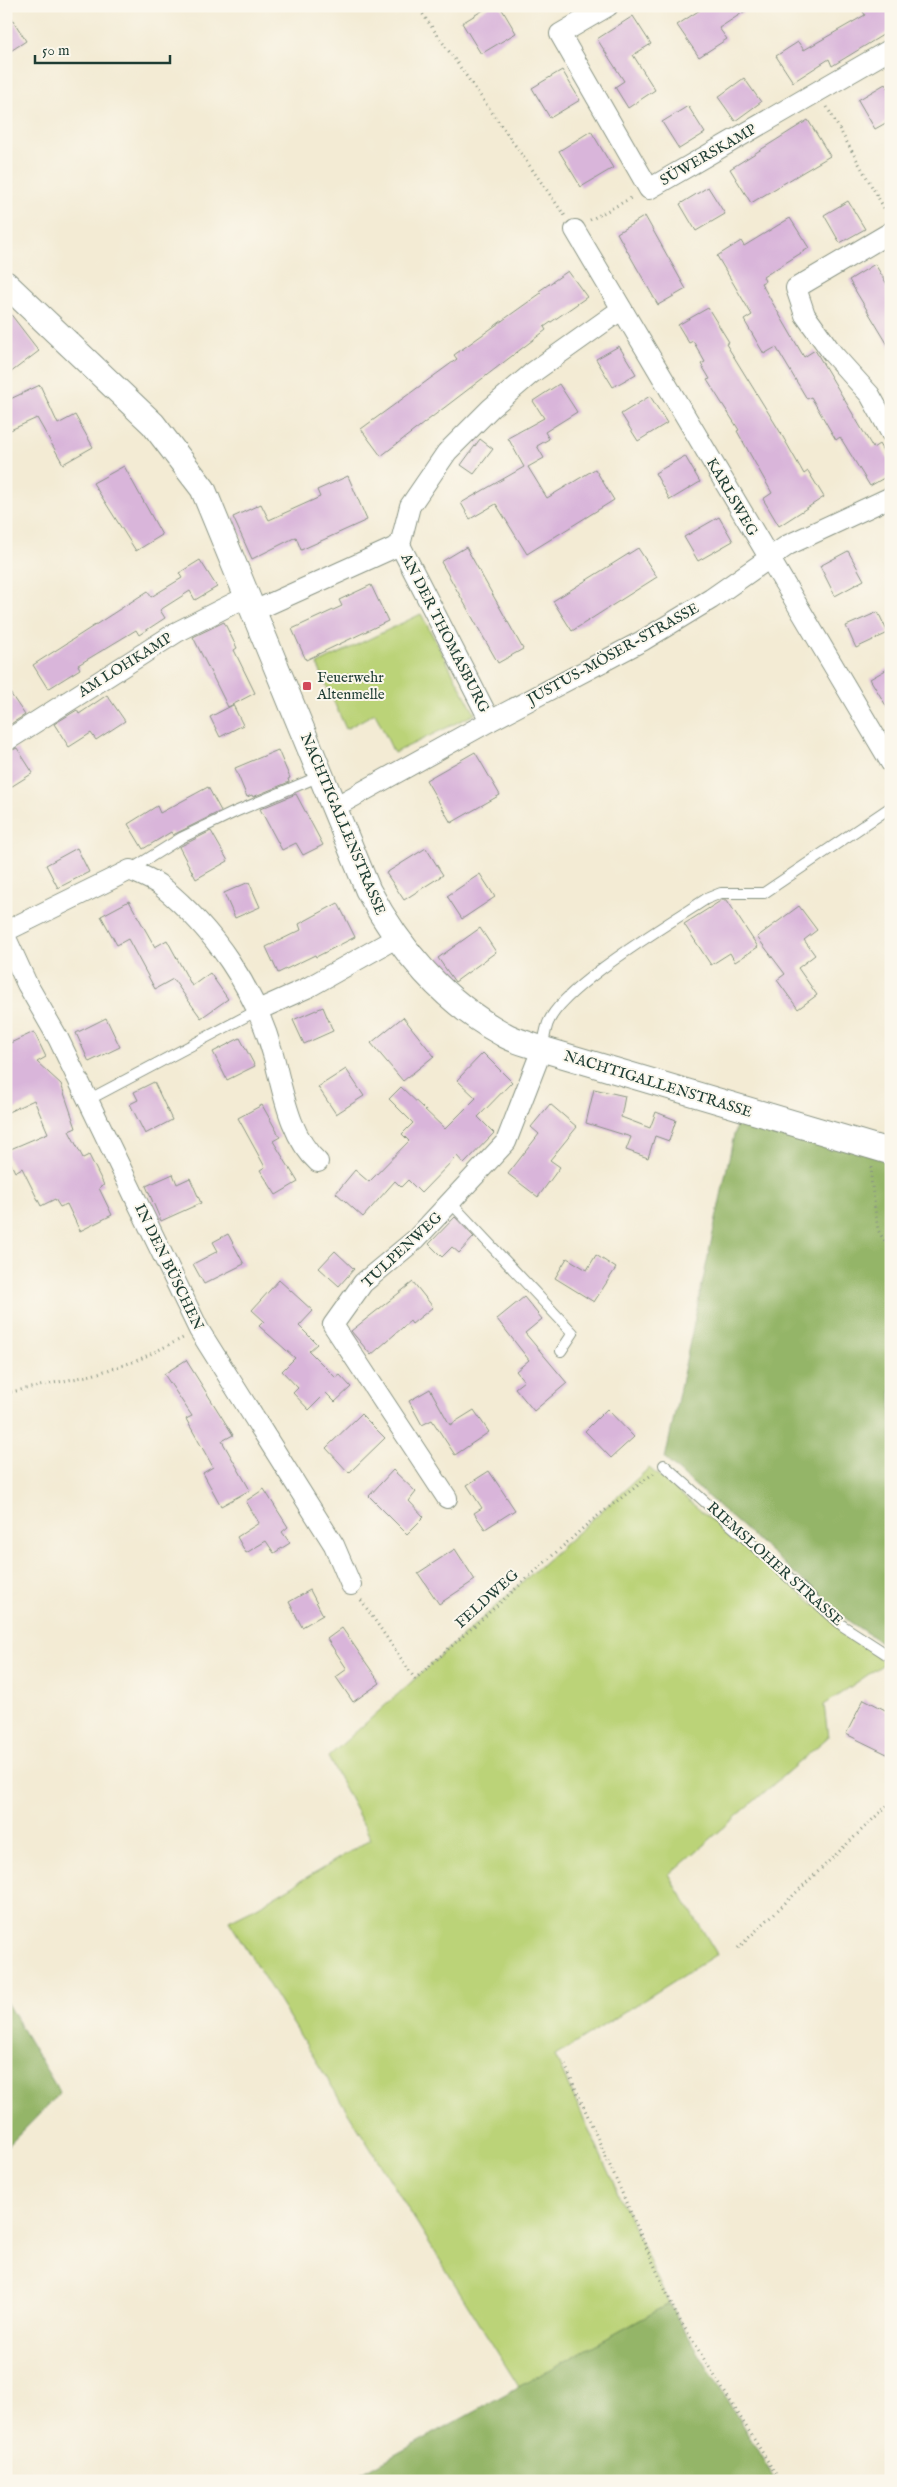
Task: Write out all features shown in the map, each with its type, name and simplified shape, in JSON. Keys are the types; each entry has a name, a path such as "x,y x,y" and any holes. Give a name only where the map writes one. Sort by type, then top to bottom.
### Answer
{"street":[{"name":"SÜWERSKAMP","path":"608,6 560,34 649,189 891,49"},
{"name":"KARLSWEG","path":"574,230 891,763"},
{"path":"891,232 796,288 805,315 833,354 870,395 891,433"},
{"name":"NACHTIGALLENSTRASSE","path":"6,284 153,424 177,452 203,489 368,890 396,938 448,998 504,1035 542,1049 883,1150"},
{"name":"AN DER THOMASBURG","path":"490,721 400,545 410,506 446,452 491,408 532,373 622,309"},
{"name":"JUSTUS-MÖSER-STRASSE","path":"333,808 490,721 642,641 711,599 809,534 891,497"},
{"name":"AN DER THOMASBURG","path":"251,604 400,545"},
{"name":"AM LOHKAMP","path":"6,741 177,632 251,604"},
{"path":"6,931 130,870 160,884 200,923 241,976 258,1010 290,1118 309,1154 318,1162"},
{"name":"IN DEN BÜSCHEN","path":"6,938 88,1100 199,1330 334,1546 351,1585"},
{"path":"258,1010 309,987 396,938"},
{"name":"TULPENWEG","path":"447,1498 333,1325 363,1283 416,1239 506,1142 542,1049"}],"lane":[{"path":"130,870 182,838 321,775"},
{"path":"542,1049 548,1022 565,1000 587,980 706,899 722,893 764,893 891,807"},
{"path":"88,1100 258,1010"},
{"path":"451,1203 573,1333 561,1351"},
{"name":"RIEMSLOHER STRASSE","path":"664,1465 844,1626 891,1657"}],"path":[{"path":"416,6 574,230 649,189"},
{"path":"818,91 891,220"},
{"path":"883,1150 871,1179 878,1230 891,1252"},
{"path":"6,1393 92,1375 136,1361 199,1330"},
{"name":"FELDWEG","path":"351,1585 415,1679 591,1521 664,1465"},
{"path":"738,1948 891,1802"},
{"path":"565,2065 676,2314 780,2481"}],"green space":[{"path":"421,614 475,714 394,753 375,713 346,729 317,664"},
{"path":"739,1111 891,1161 891,1649 850,1622 665,1459"},
{"path":"649,1468 885,1663 824,1705 828,1737 669,1875 717,1954 555,2056 669,2304 519,2387 229,1921 257,1907 371,1839 328,1757"},
{"path":"6,2002 60,2093 6,2148"},
{"path":"669,2304 776,2481 366,2481 362,2473"}],"building":[{"path":"490,6 500,6 516,33 481,54 462,23"},
{"path":"706,6 753,6 719,28 727,39 699,57 677,25"},
{"path":"860,6 891,6 891,30 832,66 829,59 793,82 776,56 798,42 804,50 865,15"},
{"path":"6,9 26,41 6,54"},
{"path":"633,16 651,44 633,55 655,90 628,108 615,87 624,81 597,39"},
{"path":"562,70 580,100 550,118 532,88"},
{"path":"744,78 761,102 735,121 718,97"},
{"path":"885,84 891,94 891,120 875,129 858,100"},
{"path":"688,106 705,133 679,149 662,122"},
{"path":"808,120 830,156 751,203 730,169"},
{"path":"591,131 613,168 581,187 559,151"},
{"path":"708,187 725,214 696,231 680,204"},
{"path":"848,201 865,229 840,243 824,215"},
{"path":"645,216 686,289 658,305 617,233"},
{"path":"790,218 809,248 763,277 765,281 761,283 804,357 815,350 873,448 879,444 891,464 891,474 870,486 840,437 836,440 811,397 807,399 776,347 764,354 744,320 752,315 717,256 741,241 744,246"},
{"path":"875,264 891,291 891,350 849,280"},
{"path":"568,271 587,297 544,327 546,330 381,456 361,429 457,359 454,355 541,293 539,291"},
{"path":"6,308 39,351 6,376"},
{"path":"708,308 729,342 726,344 804,474 808,471 824,497 779,526 763,499 772,493 737,431 739,430 707,380 710,379 701,364 705,362 693,341 689,343 678,325"},
{"path":"619,346 636,374 613,387 596,359"},
{"path":"559,384 577,412 545,432 549,439 537,446 544,458 528,467 547,498 595,469 614,500 527,554 496,504 470,519 461,503 524,467 508,438 544,418 533,401"},
{"path":"40,385 58,424 75,415 93,447 63,464 37,418 6,432 6,401"},
{"path":"650,396 667,423 638,441 621,414"},
{"path":"480,439 493,449 474,474 461,465"},
{"path":"685,456 700,482 670,500 655,473"},
{"path":"124,466 162,535 136,551 93,483"},
{"path":"348,476 367,520 301,550 296,537 252,559 233,517 261,504 269,520 320,497 317,490"},
{"path":"719,517 733,541 698,561 684,537"},
{"path":"466,547 523,649 498,663 441,562"},
{"path":"638,548 657,577 572,631 553,601"},
{"path":"848,551 864,580 835,596 820,566"},
{"path":"200,560 217,587 195,600 190,591 160,610 165,618 139,635 136,630 78,665 80,669 48,689 33,665 148,591 151,597 182,578 179,573"},
{"path":"371,585 388,621 306,660 292,629 342,606 339,600"},
{"path":"878,612 888,633 856,648 846,626"},
{"path":"224,622 237,648 234,650 255,693 228,707 193,637"},
{"path":"891,667 891,714 870,679"},
{"path":"6,687 25,715 6,727"},
{"path":"107,695 125,721 96,740 91,733 69,747 54,724 77,710 79,714"},
{"path":"233,705 243,725 220,737 210,717"},
{"path":"17,748 33,773 6,790 6,753"},
{"path":"278,750 290,778 288,779 289,782 253,797 252,795 247,797 235,768"},
{"path":"475,752 500,795 451,823 426,780"},
{"path":"208,787 221,811 173,835 171,832 143,849 128,824 157,806 160,813"},
{"path":"296,794 323,845 303,855 296,843 282,850 260,809"},
{"path":"211,831 228,861 196,879 179,847"},
{"path":"77,848 89,872 58,888 46,865"},
{"path":"426,848 443,875 404,900 386,873"},
{"path":"480,874 495,897 462,919 447,896"},
{"path":"249,882 260,907 235,918 224,893"},
{"path":"722,900 727,900 758,947 735,962 730,953 711,965 684,924"},
{"path":"129,901 155,947 167,940 192,986 210,973 228,999 201,1018 173,979 155,989 128,939 117,945 101,916"},
{"path":"338,903 355,937 316,957 315,955 278,973 266,947 301,930 299,924"},
{"path":"799,906 817,930 804,940 815,955 798,968 817,995 798,1009 777,980 785,974 757,937"},
{"path":"480,928 496,952 455,982 438,958"},
{"path":"323,1007 333,1031 304,1044 293,1020"},
{"path":"403,1017 434,1056 403,1081 371,1043"},
{"path":"106,1018 120,1047 89,1062 76,1033"},
{"path":"34,1032 46,1057 37,1062 61,1084 76,1128 69,1131 83,1158 89,1155 104,1185 99,1188 112,1215 80,1231 67,1204 60,1207 55,1199 41,1206 22,1168 15,1172 6,1154 6,1151 48,1133 34,1100 6,1113 6,1045"},
{"path":"240,1038 255,1066 227,1080 213,1052"},
{"path":"483,1053 512,1082 478,1117 494,1133 464,1164 457,1156 421,1193 408,1180 401,1187 395,1181 363,1217 336,1193 355,1170 369,1182 409,1141 402,1134 413,1123 389,1099 401,1087 445,1129 476,1098 457,1080"},
{"path":"346,1069 364,1096 336,1114 318,1087"},
{"path":"154,1082 172,1120 145,1134 130,1104 138,1100 134,1092"},
{"path":"594,1089 625,1096 621,1117 650,1128 656,1112 676,1120 669,1141 655,1136 648,1158 626,1150 631,1137 586,1123"},
{"path":"550,1104 577,1127 550,1160 560,1167 538,1197 508,1174 539,1134 531,1127"},
{"path":"262,1105 280,1137 273,1141 298,1182 276,1195 260,1170 265,1167 238,1118"},
{"path":"173,1174 177,1184 190,1178 201,1203 161,1221 146,1186"},
{"path":"455,1217 474,1237 459,1253 452,1247 442,1257 429,1244"},
{"path":"228,1234 244,1264 204,1284 193,1264 218,1251 213,1242"},
{"path":"335,1251 354,1269 339,1286 319,1268"},
{"path":"596,1255 616,1268 594,1302 555,1278 567,1258 587,1270"},
{"path":"279,1280 313,1311 299,1326 317,1344 309,1351 336,1378 340,1375 351,1387 335,1402 326,1393 309,1410 293,1393 298,1388 282,1371 295,1358 259,1326 264,1321 252,1310"},
{"path":"413,1282 433,1307 412,1324 410,1321 371,1355 351,1331"},
{"path":"524,1297 542,1319 525,1333 567,1383 534,1411 515,1388 524,1381 516,1371 529,1360 497,1319"},
{"path":"186,1360 233,1435 222,1441 250,1490 221,1506 203,1473 213,1467 186,1419 192,1416 164,1374"},
{"path":"430,1389 450,1425 474,1410 489,1432 455,1455 432,1420 422,1425 409,1401"},
{"path":"607,1409 634,1437 611,1458 585,1431"},
{"path":"361,1414 385,1438 349,1473 326,1448"},
{"path":"393,1470 416,1492 409,1501 424,1517 407,1534 369,1496"},
{"path":"489,1471 515,1510 485,1529 474,1513 482,1508 467,1485"},
{"path":"264,1489 288,1527 282,1532 290,1543 274,1553 266,1541 246,1553 237,1537 259,1523 246,1501"},
{"path":"455,1549 475,1580 439,1604 418,1573"},
{"path":"310,1590 323,1615 302,1627 289,1602"},
{"path":"342,1628 380,1683 353,1702 336,1677 347,1669 327,1639"},
{"path":"864,1699 891,1713 891,1756 846,1734"}],"place":[{"name":"Feuerwehr Altenmelle","path":"307,686"}]}
